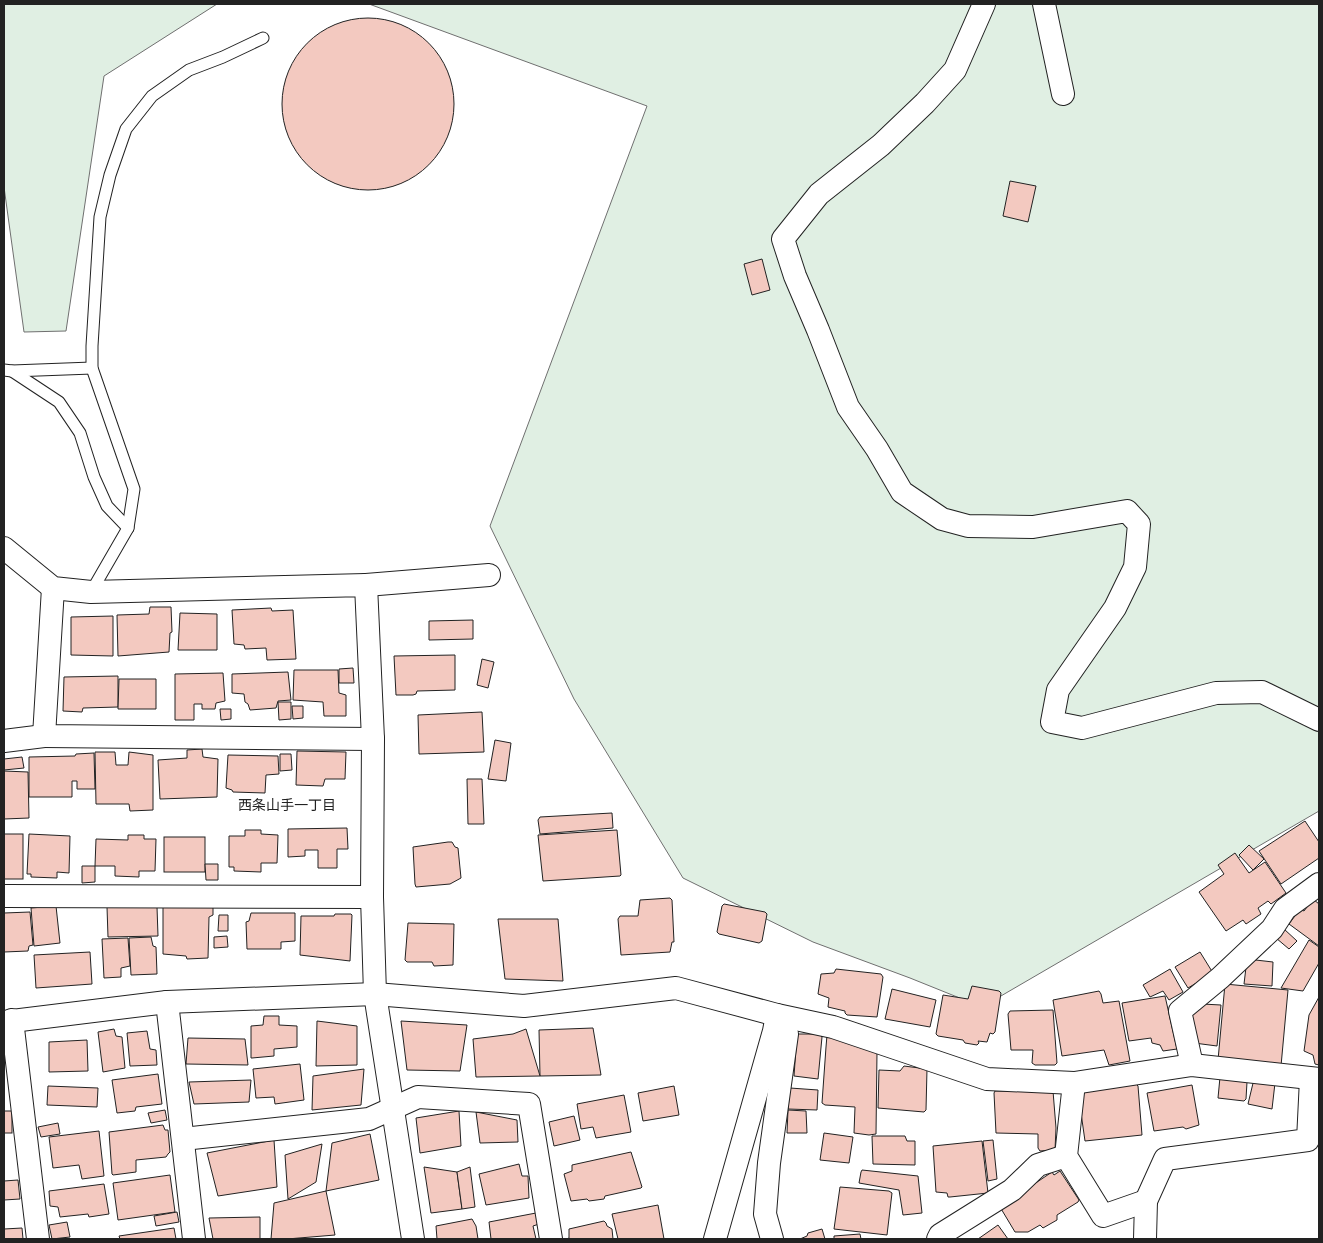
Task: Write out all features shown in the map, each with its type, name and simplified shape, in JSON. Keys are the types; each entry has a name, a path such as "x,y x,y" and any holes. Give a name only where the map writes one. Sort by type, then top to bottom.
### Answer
{"street":[{"path":"984,4 954,70 925,103 882,145 819,194 783,239 794,276 818,330 848,407 902,492 942,518 968,526 1032,527 1127,511 1139,524 1135,567 1115,608 1058,690 1052,722 1082,728 1216,693 1262,692 1319,720"},
{"path":"1044,4 1062,94"},
{"path":"4,548 53,588 91,592 366,585 488,576"},
{"path":"366,585 373,739 372,897 375,994 412,1239"},
{"path":"44,736 53,588"},
{"path":"4,741 44,736 373,739"},
{"path":"1192,1065 1180,1011 1220,978 1272,929 1285,909 1319,884"},
{"path":"4,896 372,897"},
{"path":"38,1239 8,1021 167,1002 375,994 524,1006 676,988 776,1023 833,1027 986,1079 1074,1082 1192,1065 1315,1079 1308,1140 1165,1159 1146,1201 1145,1239"},
{"path":"167,1002 194,1239"},
{"path":"716,1239 776,1023"},
{"path":"772,1239 764,1214 769,1163 787,1034 776,1023"},
{"path":"1074,1082 1066,1156 1103,1216 1146,1201"},
{"path":"183,1140 369,1119 418,1096 529,1104 551,1239"},
{"path":"938,1239 940,1234 1012,1190 1038,1166 1066,1156"}],"lane":[{"path":"91,592 128,528 134,489 92,368 100,217 110,175 126,129 152,96 189,70 262,38"},
{"path":"8,370 92,368"},
{"path":"8,370 59,402 80,433 94,477 108,506 128,528"}],"green space":[{"path":"4,4 217,4 104,76 66,331 24,332 4,187"},
{"path":"369,4 1319,4 1319,811 982,1007 813,942 683,878 574,699 490,526 647,106"}],"building":[{"path":"376,18 393,21 409,28 423,37 435,49 451,79 454,104 453,121 448,137 435,159 423,171 393,187 360,190 343,187 327,180 313,171 301,159 285,129 282,96 285,79 292,63 301,49 313,37 343,21"},
{"path":"1010,181 1036,186 1028,222 1003,216"},
{"path":"762,259 770,290 752,295 744,264"},
{"path":"150,607 171,607 172,632 170,633 169,652 118,656 117,615 149,614"},
{"path":"271,608 272,611 293,610 296,659 267,660 266,648 245,649 244,645 234,644 232,610"},
{"path":"180,613 217,614 217,650 178,650"},
{"path":"113,616 113,656 71,655 71,617"},
{"path":"473,620 473,639 429,640 429,621"},
{"path":"455,655 455,690 417,691 413,695 396,695 394,656"},
{"path":"482,659 494,662 488,688 477,685"},
{"path":"353,668 354,683 339,683 339,669"},
{"path":"294,670 338,670 339,693 346,695 346,716 324,716 323,702 293,700"},
{"path":"288,672 291,700 278,701 276,708 250,710 245,702 244,694 232,693 232,674"},
{"path":"223,673 225,701 216,703 215,709 202,709 202,704 194,704 194,720 175,720 175,674"},
{"path":"118,676 118,707 83,708 82,712 63,711 64,677"},
{"path":"119,679 156,679 156,709 118,709"},
{"path":"278,702 291,702 291,719 279,720"},
{"path":"292,706 303,706 303,718 293,719"},
{"path":"220,709 231,709 231,719 221,720"},
{"path":"482,712 484,752 419,754 418,715"},
{"path":"495,740 511,743 506,781 488,779"},
{"path":"202,749 203,757 218,759 217,797 160,799 158,760 187,758 187,750"},
{"path":"297,751 346,752 345,779 325,779 323,786 296,785"},
{"path":"95,752 115,752 116,765 128,765 129,752 153,755 153,810 130,811 129,804 96,804"},
{"path":"94,753 95,789 77,789 77,781 72,781 72,797 29,797 29,757 75,756 76,754"},
{"path":"280,754 291,754 292,770 280,771"},
{"path":"228,755 278,756 279,774 266,775 265,793 233,792 226,788"},
{"path":"22,757 24,768 4,770 4,759"},
{"path":"4,771 28,772 29,818 4,819"},
{"path":"467,779 482,779 484,824 468,824"},
{"path":"612,813 613,828 540,834 538,820 540,817"},
{"path":"1305,821 1319,842 1319,858 1281,884 1259,851"},
{"path":"347,828 348,849 337,849 337,868 318,868 318,850 305,850 305,856 288,857 288,829"},
{"path":"245,830 261,830 261,834 278,835 277,863 261,863 261,872 234,871 234,867 229,867 229,836 245,836"},
{"path":"617,830 620,876 543,881 538,835"},
{"path":"4,834 23,834 23,879 4,879"},
{"path":"29,834 70,836 69,873 57,872 57,878 31,877 31,874 27,874"},
{"path":"128,835 144,835 144,839 156,839 155,871 139,871 139,877 115,876 115,866 95,866 96,839 128,840"},
{"path":"164,837 205,837 205,872 164,872"},
{"path":"452,842 458,848 461,878 450,884 416,887 413,847"},
{"path":"1249,845 1264,859 1253,870 1239,855"},
{"path":"1235,853 1249,873 1265,862 1286,893 1271,904 1268,901 1258,908 1261,914 1246,924 1243,920 1226,931 1199,892 1224,874 1218,865"},
{"path":"205,864 218,864 218,880 206,880"},
{"path":"82,866 95,866 95,882 82,883"},
{"path":"670,898 672,900 674,942 672,942 670,952 621,955 618,919 620,916 638,916 640,900"},
{"path":"1313,899 1319,904 1319,946 1289,924 1300,909 1304,911"},
{"path":"724,904 765,912 767,914 762,941 759,943 719,934 717,932"},
{"path":"56,906 60,943 34,946 31,908"},
{"path":"163,906 213,907 213,915 209,917 208,958 187,959 186,956 163,954"},
{"path":"107,907 157,907 158,936 108,937"},
{"path":"30,912 33,945 29,946 28,951 4,952 4,913"},
{"path":"251,913 295,913 295,941 281,942 281,949 247,949 246,922 249,921"},
{"path":"335,914 352,915 350,961 300,955 301,916 334,916"},
{"path":"219,915 228,915 228,931 218,931"},
{"path":"498,919 558,919 563,981 505,979"},
{"path":"408,923 454,924 453,965 434,966 432,962 407,962 405,960"},
{"path":"1284,929 1297,941 1289,949 1276,938"},
{"path":"227,936 228,947 214,948 214,937"},
{"path":"151,937 153,946 156,947 157,974 131,975 129,938"},
{"path":"128,938 130,966 121,968 121,977 104,978 102,939"},
{"path":"1309,940 1319,947 1319,963 1303,991 1281,988"},
{"path":"90,952 92,984 36,988 34,955"},
{"path":"1200,952 1213,973 1188,988 1175,967"},
{"path":"1247,959 1273,962 1272,986 1244,984"},
{"path":"836,969 881,974 883,977 877,1017 847,1015 845,1011 828,1007 829,998 818,994 821,974 834,973"},
{"path":"1170,969 1183,992 1169,1000 1163,991 1150,997 1143,985"},
{"path":"1225,984 1288,990 1281,1066 1218,1060"},
{"path":"972,986 1001,993 995,1032 993,1034 990,1033 987,1042 978,1041 977,1045 965,1043 963,1040 938,1036 936,1034 943,995 968,999"},
{"path":"892,989 936,1000 930,1027 885,1019"},
{"path":"1099,991 1103,1003 1119,1001 1130,1061 1109,1065 1104,1050 1062,1056 1053,1000"},
{"path":"1165,996 1177,1049 1163,1051 1160,1045 1152,1043 1151,1038 1129,1041 1122,1003"},
{"path":"1319,997 1319,1065 1315,1064 1313,1055 1304,1051 1309,1015"},
{"path":"1202,1004 1221,1005 1217,1046 1194,1043 1191,1015"},
{"path":"1053,1010 1057,1063 1055,1065 1035,1065 1032,1063 1033,1050 1011,1050 1008,1014 1010,1011"},
{"path":"264,1016 279,1016 279,1025 297,1026 297,1047 274,1049 274,1056 251,1058 251,1026 263,1025"},
{"path":"317,1021 357,1026 357,1065 316,1066"},
{"path":"401,1021 467,1025 460,1071 407,1070"},
{"path":"593,1028 601,1075 540,1076 539,1030"},
{"path":"114,1029 116,1036 122,1037 125,1068 103,1072 98,1032"},
{"path":"526,1029 540,1076 476,1077 473,1039 513,1034"},
{"path":"147,1031 150,1049 156,1050 157,1065 130,1066 127,1033"},
{"path":"797,1034 819,1034 822,1037 818,1079 794,1076"},
{"path":"827,1035 877,1052 876,1134 854,1133 855,1107 825,1105 822,1103"},
{"path":"188,1038 245,1039 248,1065 186,1064"},
{"path":"87,1040 88,1071 49,1072 49,1042"},
{"path":"300,1064 304,1100 275,1104 274,1097 256,1098 253,1069"},
{"path":"904,1066 927,1069 926,1110 924,1112 878,1108 879,1070 900,1071"},
{"path":"364,1069 361,1105 312,1110 313,1076"},
{"path":"158,1074 162,1104 136,1107 135,1111 117,1113 112,1080"},
{"path":"1220,1077 1247,1082 1246,1099 1244,1101 1218,1098"},
{"path":"1254,1079 1275,1083 1272,1109 1248,1104"},
{"path":"251,1080 249,1102 194,1104 189,1082"},
{"path":"1136,1084 1138,1086 1142,1135 1085,1141 1078,1092"},
{"path":"1192,1085 1199,1125 1186,1129 1183,1127 1154,1131 1147,1093"},
{"path":"48,1086 98,1088 97,1107 47,1105"},
{"path":"674,1086 679,1115 643,1121 638,1093"},
{"path":"790,1088 818,1090 817,1110 788,1109"},
{"path":"995,1091 1053,1091 1056,1128 1055,1150 1040,1151 1038,1148 1038,1134 996,1133"},
{"path":"624,1095 631,1132 596,1138 593,1127 581,1129 577,1104"},
{"path":"165,1110 167,1120 151,1123 148,1113"},
{"path":"788,1110 806,1111 807,1133 787,1133"},
{"path":"4,1111 12,1111 12,1133 4,1133"},
{"path":"459,1111 461,1146 420,1153 416,1118"},
{"path":"476,1112 517,1120 518,1142 480,1143"},
{"path":"574,1116 580,1140 554,1146 549,1122"},
{"path":"58,1123 60,1134 41,1137 38,1127"},
{"path":"163,1125 165,1130 168,1130 170,1152 166,1157 136,1160 136,1172 112,1174 109,1132"},
{"path":"99,1131 104,1176 82,1179 79,1165 53,1168 49,1137"},
{"path":"824,1133 853,1137 849,1163 820,1160"},
{"path":"370,1134 379,1180 326,1191 332,1143"},
{"path":"872,1136 905,1136 907,1141 915,1141 915,1165 873,1164"},
{"path":"274,1140 277,1187 218,1196 207,1153"},
{"path":"993,1140 997,1179 988,1181 983,1141"},
{"path":"982,1141 988,1193 948,1197 947,1193 936,1192 933,1146"},
{"path":"322,1144 316,1182 288,1199 285,1155"},
{"path":"631,1152 641,1188 605,1196 604,1199 571,1201 564,1174 572,1171 572,1165"},
{"path":"519,1164 522,1176 528,1176 529,1198 486,1205 479,1174"},
{"path":"424,1167 457,1172 462,1209 431,1213"},
{"path":"470,1167 475,1207 462,1209 457,1172"},
{"path":"862,1170 918,1176 922,1213 903,1215 899,1190 859,1183"},
{"path":"1060,1171 1079,1200 1078,1202 1057,1215 1057,1220 1043,1228 1040,1225 1028,1232 1015,1232 1000,1207 1052,1172 1054,1175"},
{"path":"170,1175 175,1212 118,1220 113,1183"},
{"path":"18,1180 20,1199 4,1200 4,1181"},
{"path":"104,1184 109,1214 89,1217 88,1214 60,1217 58,1207 50,1206 49,1191"},
{"path":"840,1187 889,1191 892,1193 887,1235 834,1229"},
{"path":"326,1191 335,1235 271,1239 274,1203"},
{"path":"658,1205 664,1239 618,1239 612,1214"},
{"path":"177,1212 179,1222 156,1226 154,1216"},
{"path":"536,1213 539,1224 533,1226 536,1239 491,1239 489,1222"},
{"path":"260,1217 260,1239 213,1239 209,1218"},
{"path":"472,1219 476,1226 478,1239 437,1239 436,1226"},
{"path":"604,1221 612,1229 613,1239 567,1239 569,1238 569,1229"},
{"path":"67,1222 70,1237 52,1239 49,1225"},
{"path":"998,1225 1008,1239 978,1239"},
{"path":"22,1228 23,1239 4,1239 4,1229"},
{"path":"174,1228 176,1239 120,1239 119,1236"},
{"path":"822,1229 825,1239 800,1239 807,1236 808,1233"},
{"path":"860,1234 861,1239 834,1239 834,1236"}],"district":[{"name":"西条山手一丁目","path":"287,805"}]}
